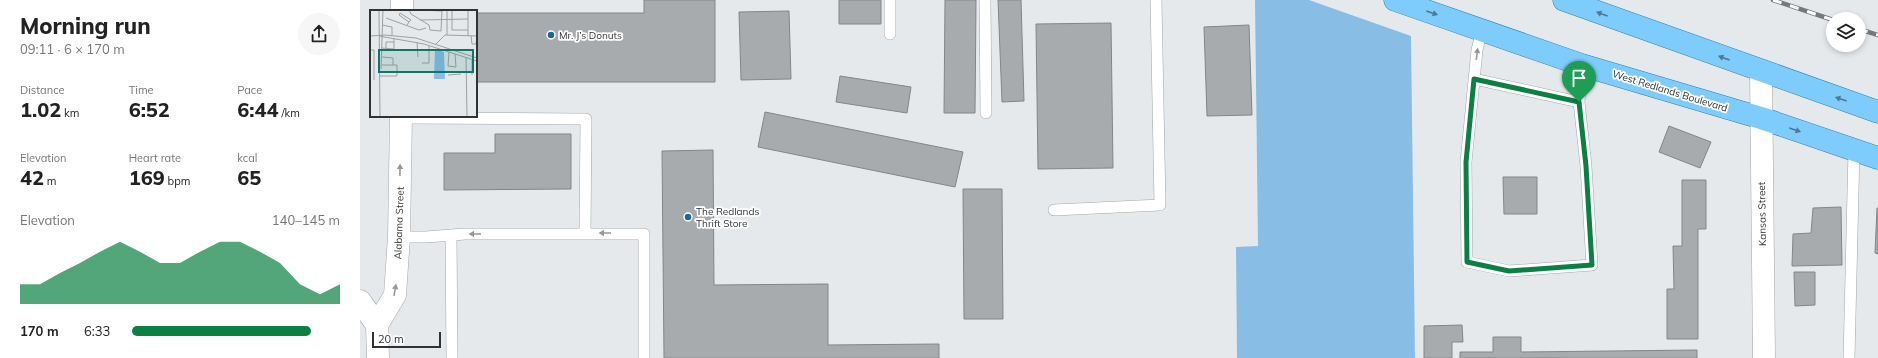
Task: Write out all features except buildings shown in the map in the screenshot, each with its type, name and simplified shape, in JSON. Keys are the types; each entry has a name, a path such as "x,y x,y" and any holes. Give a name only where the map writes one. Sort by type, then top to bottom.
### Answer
{"main road":[{"name":"West Redlands Boulevard","path":"1395,0 1582,65 1761,118 1878,158"},
{"path":"1564,0 1878,112"},
{"name":"Kansas Street","path":"1761,71 1764,358"},
{"name":"Alabama Street","path":"377,325 395,295 400,237 401,117"},
{"path":"360,301 377,325 378,358"}],"lane":[{"path":"890,0 890,34"},
{"path":"985,0 986,113"},
{"path":"1054,210 1160,205 1156,0"},
{"path":"1482,30 1477,50 1466,162 1467,262 1509,271 1592,265 1586,166 1579,102 1582,65"},
{"path":"1474,79 1579,102"},
{"path":"401,117 586,119 585,233"},
{"path":"1849,358 1854,150"},
{"path":"400,237 585,233 644,234 644,358"},
{"path":"451,235 452,358"}],"shaded area":[{"path":"1255,0 1309,0 1411,36 1415,358 1237,358 1236,247 1258,246"}],"railway":[{"path":"1773,0 1826,18"},
{"path":"1866,31 1878,35"}],"place":[{"name":"Mr. J’s Donuts","path":"551,35"},
{"name":"The Redlands Thrift Store","path":"688,217"}],"route":[{"path":"1474,79 1579,102 1586,166 1592,265 1509,271 1467,262 1466,162 1474,79"}]}
